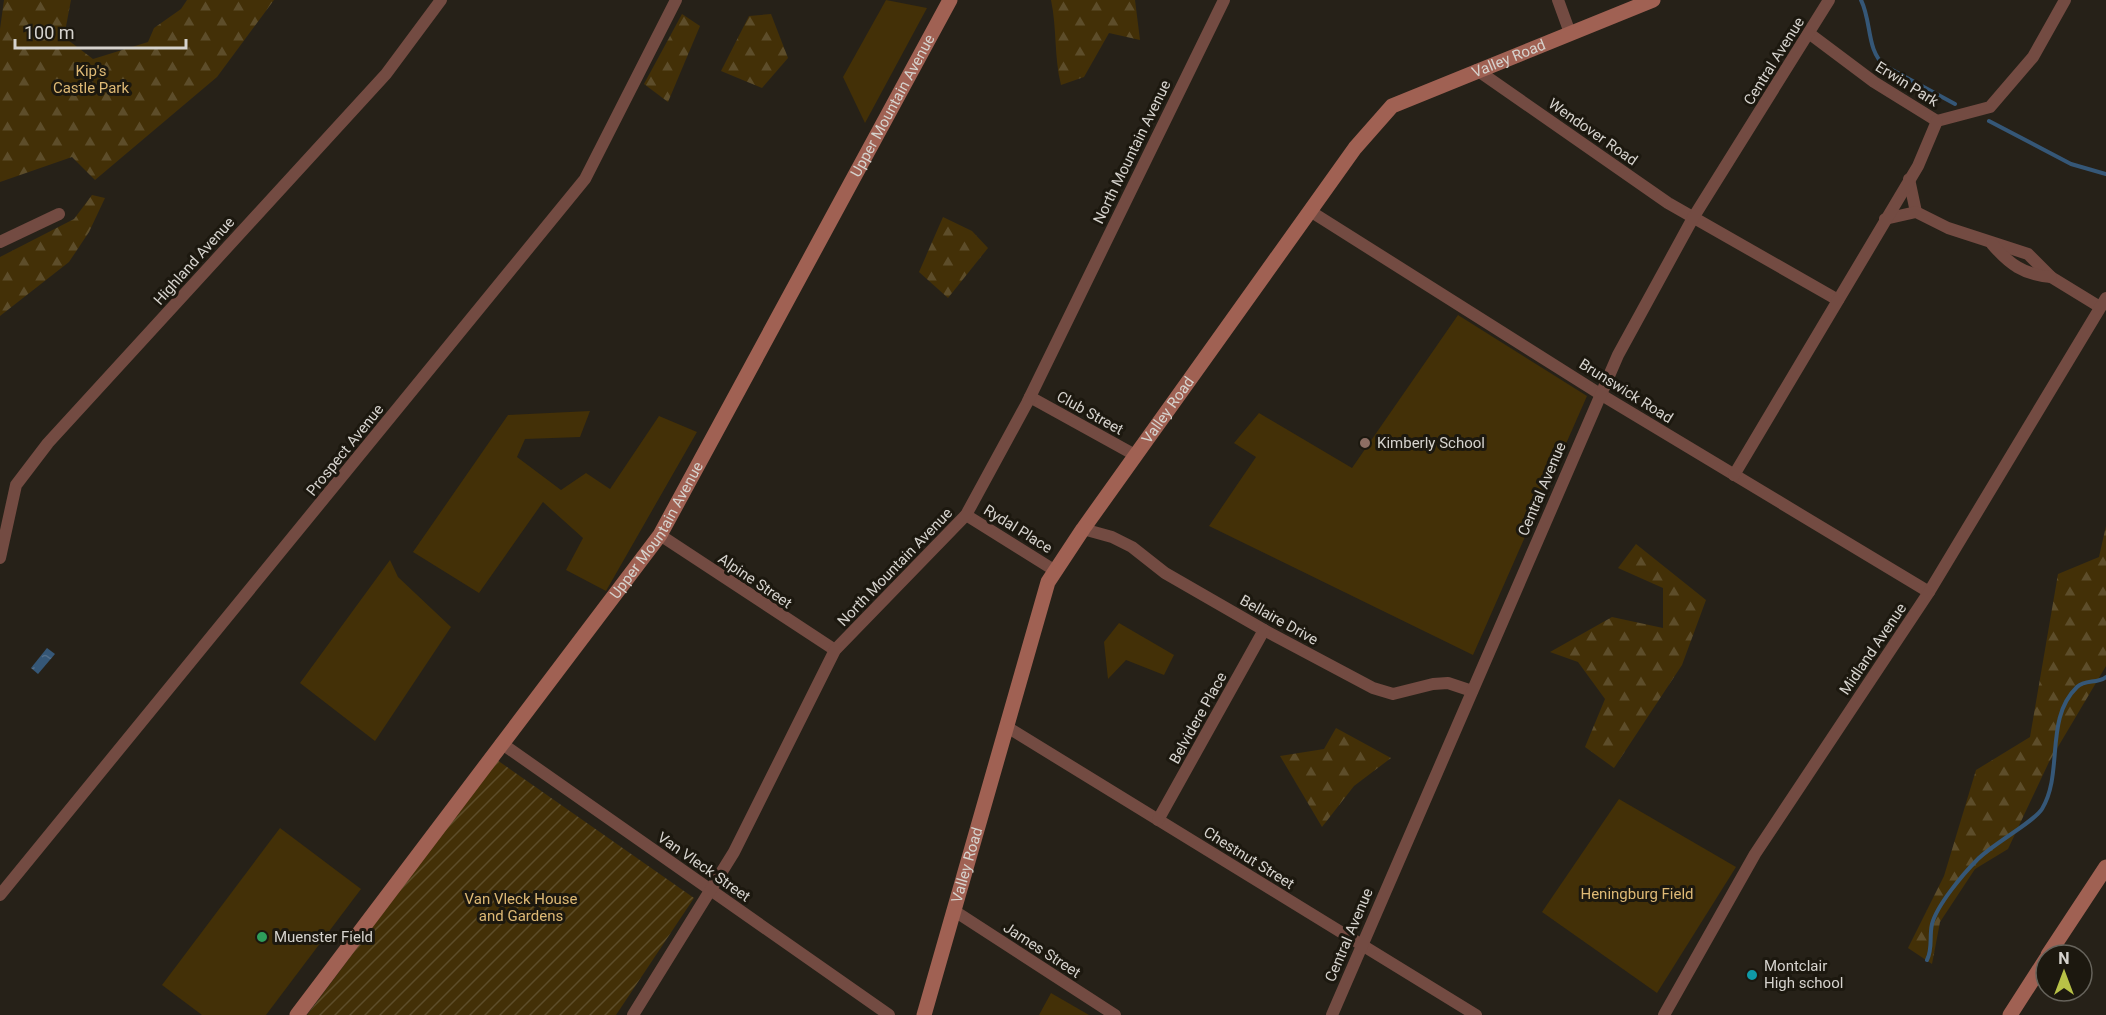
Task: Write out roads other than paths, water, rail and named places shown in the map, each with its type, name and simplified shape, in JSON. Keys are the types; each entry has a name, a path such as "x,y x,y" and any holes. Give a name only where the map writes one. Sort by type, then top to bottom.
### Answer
{"street":[{"name":"Highland Avenue","path":"0,558 16,484 48,443 386,74 441,0"},
{"name":"Prospect Avenue","path":"0,896 585,179 676,0"},
{"name":"Upper Mountain Avenue","path":"297,1015 660,535 950,0"},
{"name":"North Mountain Avenue","path":"633,1015 735,852 835,650 966,515 1030,397 1224,0"},
{"path":"1558,0 1570,33"},
{"name":"Valley Road","path":"924,1015 1048,582 1054,570 1135,455 1355,148 1392,106 1653,0"},
{"name":"Central Avenue","path":"1332,1015 1600,394 1655,284 1693,218 1810,34 1828,0"},
{"path":"1937,121 1990,107 2033,57 2065,0"},
{"name":"Erwin Park","path":"1734,475 1918,165 1937,121 1874,82 1810,34"},
{"name":"Wendover Road","path":"1477,70 1693,218"},
{"path":"1909,179 1916,212"},
{"name":"Brunswick Road","path":"1310,211 1600,394 1929,592"},
{"path":"1885,219 1916,212 1936,224 2032,256 2051,277"},
{"path":"0,242 58,214"},
{"path":"1693,218 1838,300"},
{"path":"1991,243 2009,263 2021,271 2051,277 2103,303"},
{"name":"Midland Avenue","path":"1664,1015 1755,854 1929,592 2103,303"},
{"name":"Club Street","path":"1030,397 1135,455"},
{"name":"Rydal Place","path":"966,515 1054,570"},
{"name":"Bellaire Drive","path":"1083,529 1112,537 1132,547 1165,573 1264,630 1373,688 1393,694 1433,684 1448,683 1472,691"},
{"name":"Alpine Street","path":"660,535 835,650"},
{"name":"Belvidere Place","path":"1158,820 1264,630"},
{"name":"Chestnut Street","path":"1007,727 1476,1015"},
{"name":"Van Vleck Street","path":"501,743 889,1015"},
{"path":"2056,943 2106,867"},
{"name":"James Street","path":"953,910 1115,1015"},
{"path":"2010,1015 2034,978"}],"water":[{"path":"47,648 55,654 38,674 31,668"}],"waterway":[{"path":"1861,0 1872,44 1885,66 1955,104"},
{"path":"1989,121 2071,164 2106,174"},
{"path":"1927,960 1932,924 1951,890 1983,854 2042,809 2052,779 2057,730 2067,700 2080,685 2106,677"}],"place":[{"name":"Kimberly School","path":"1365,443"},
{"name":"Muenster Field","path":"262,937"},
{"name":"Montclair High school","path":"1752,975"}],"park label":[{"name":"Kip's Castle Park","path":"91,80"},
{"name":"Heningburg Field","path":"1637,894"},
{"name":"Van Vleck House and Gardens","path":"521,908"}]}
